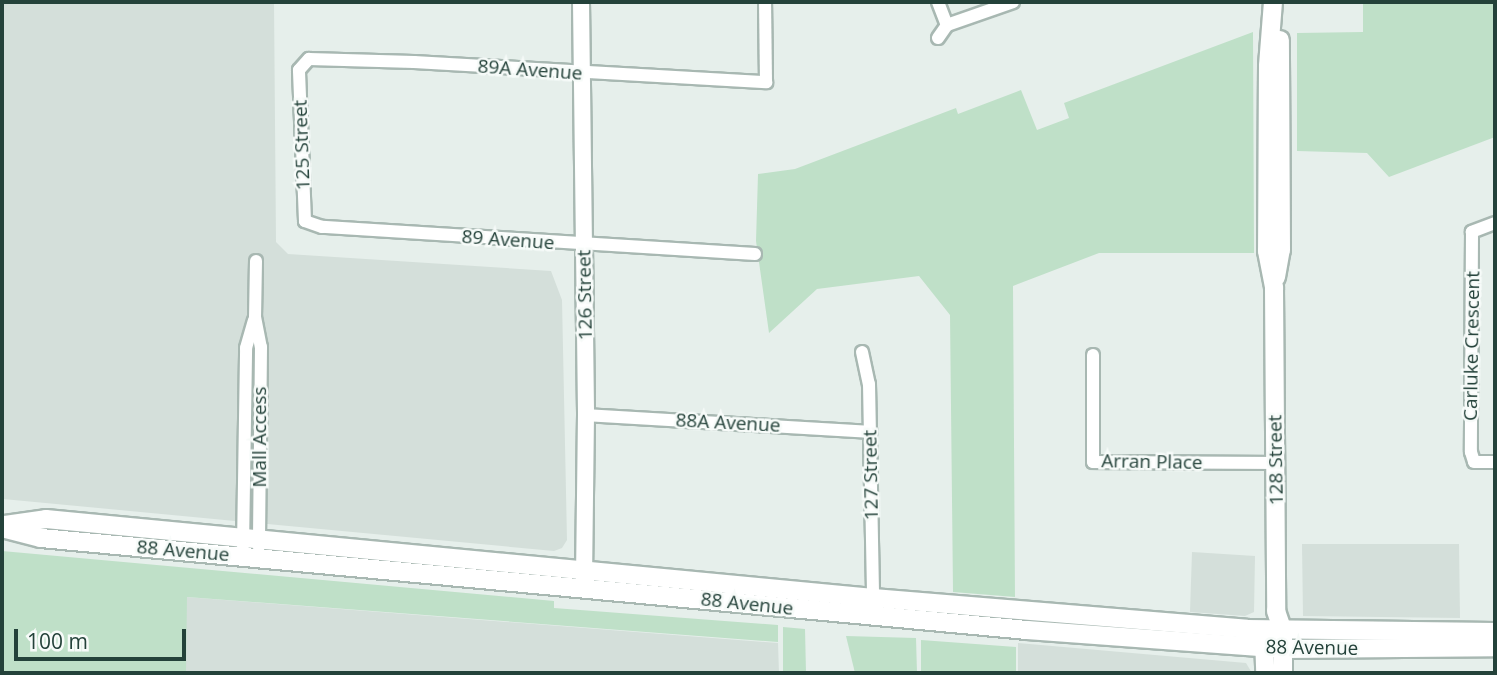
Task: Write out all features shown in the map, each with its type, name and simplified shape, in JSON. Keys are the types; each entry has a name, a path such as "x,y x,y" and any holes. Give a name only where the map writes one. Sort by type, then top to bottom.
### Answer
{"main road":[{"name":"128 Street","path":"1273,2 1268,66 1267,251 1274,288 1276,611 1283,640 1283,673"},
{"name":"128 Street","path":"1274,288 1281,250 1282,108 1278,2"},
{"name":"88 Avenue","path":"2,527 40,538 251,548 584,579 873,598 1264,639"},
{"name":"88 Avenue","path":"584,579 930,621 1283,640 1495,647"},
{"path":"1265,673 1264,639 1276,611"},
{"name":"88 Avenue","path":"1283,640 1495,632"}],"street":[{"name":"126 Street","path":"581,2 586,415 584,579"},
{"name":"89A Avenue","path":"299,69 309,60 414,62 581,74 766,82 765,2"},
{"path":"938,2 947,25"},
{"path":"938,38 947,25 1013,2"},
{"name":"125 Street","path":"299,69 304,221"},
{"name":"89 Avenue","path":"304,221 322,227 584,246 755,254"},
{"name":"Carluke Crescent","path":"1495,223 1472,232 1471,452 1474,462 1495,462"},
{"name":"Mall Access","path":"251,548 246,348 255,317 256,261"},
{"name":"127 Street","path":"862,352 869,384 873,598"},
{"name":"Arran Place","path":"1093,355 1093,462 1275,463"},
{"name":"88A Avenue","path":"586,415 870,432"}],"shaded area":[{"path":"2,2 274,2 276,242 288,254 551,271 562,300 567,540 562,548 554,551 3,499"},
{"path":"1302,544 1459,544 1460,618 1303,616"},
{"path":"1192,552 1255,556 1254,612 1245,616 1190,612"},
{"path":"186,597 778,643 779,673 186,673"},
{"path":"1018,643 1246,663 1252,673 1018,673"}],"green space":[{"path":"1363,2 1495,2 1495,137 1389,177 1367,153 1297,151 1297,33 1363,32"},
{"path":"1253,32 1254,253 1099,253 1013,286 1015,597 953,592 950,315 919,276 817,289 769,333 756,241 758,174 795,169 956,108 958,114 1021,90 1037,130 1069,118 1064,103"},
{"path":"2,551 554,601 554,608 778,625 778,642 187,597 186,673 2,673"},
{"path":"783,627 805,629 806,673 783,673"},
{"path":"846,636 916,638 917,673 855,673"},
{"path":"921,640 1016,647 1016,673 921,673"}]}
